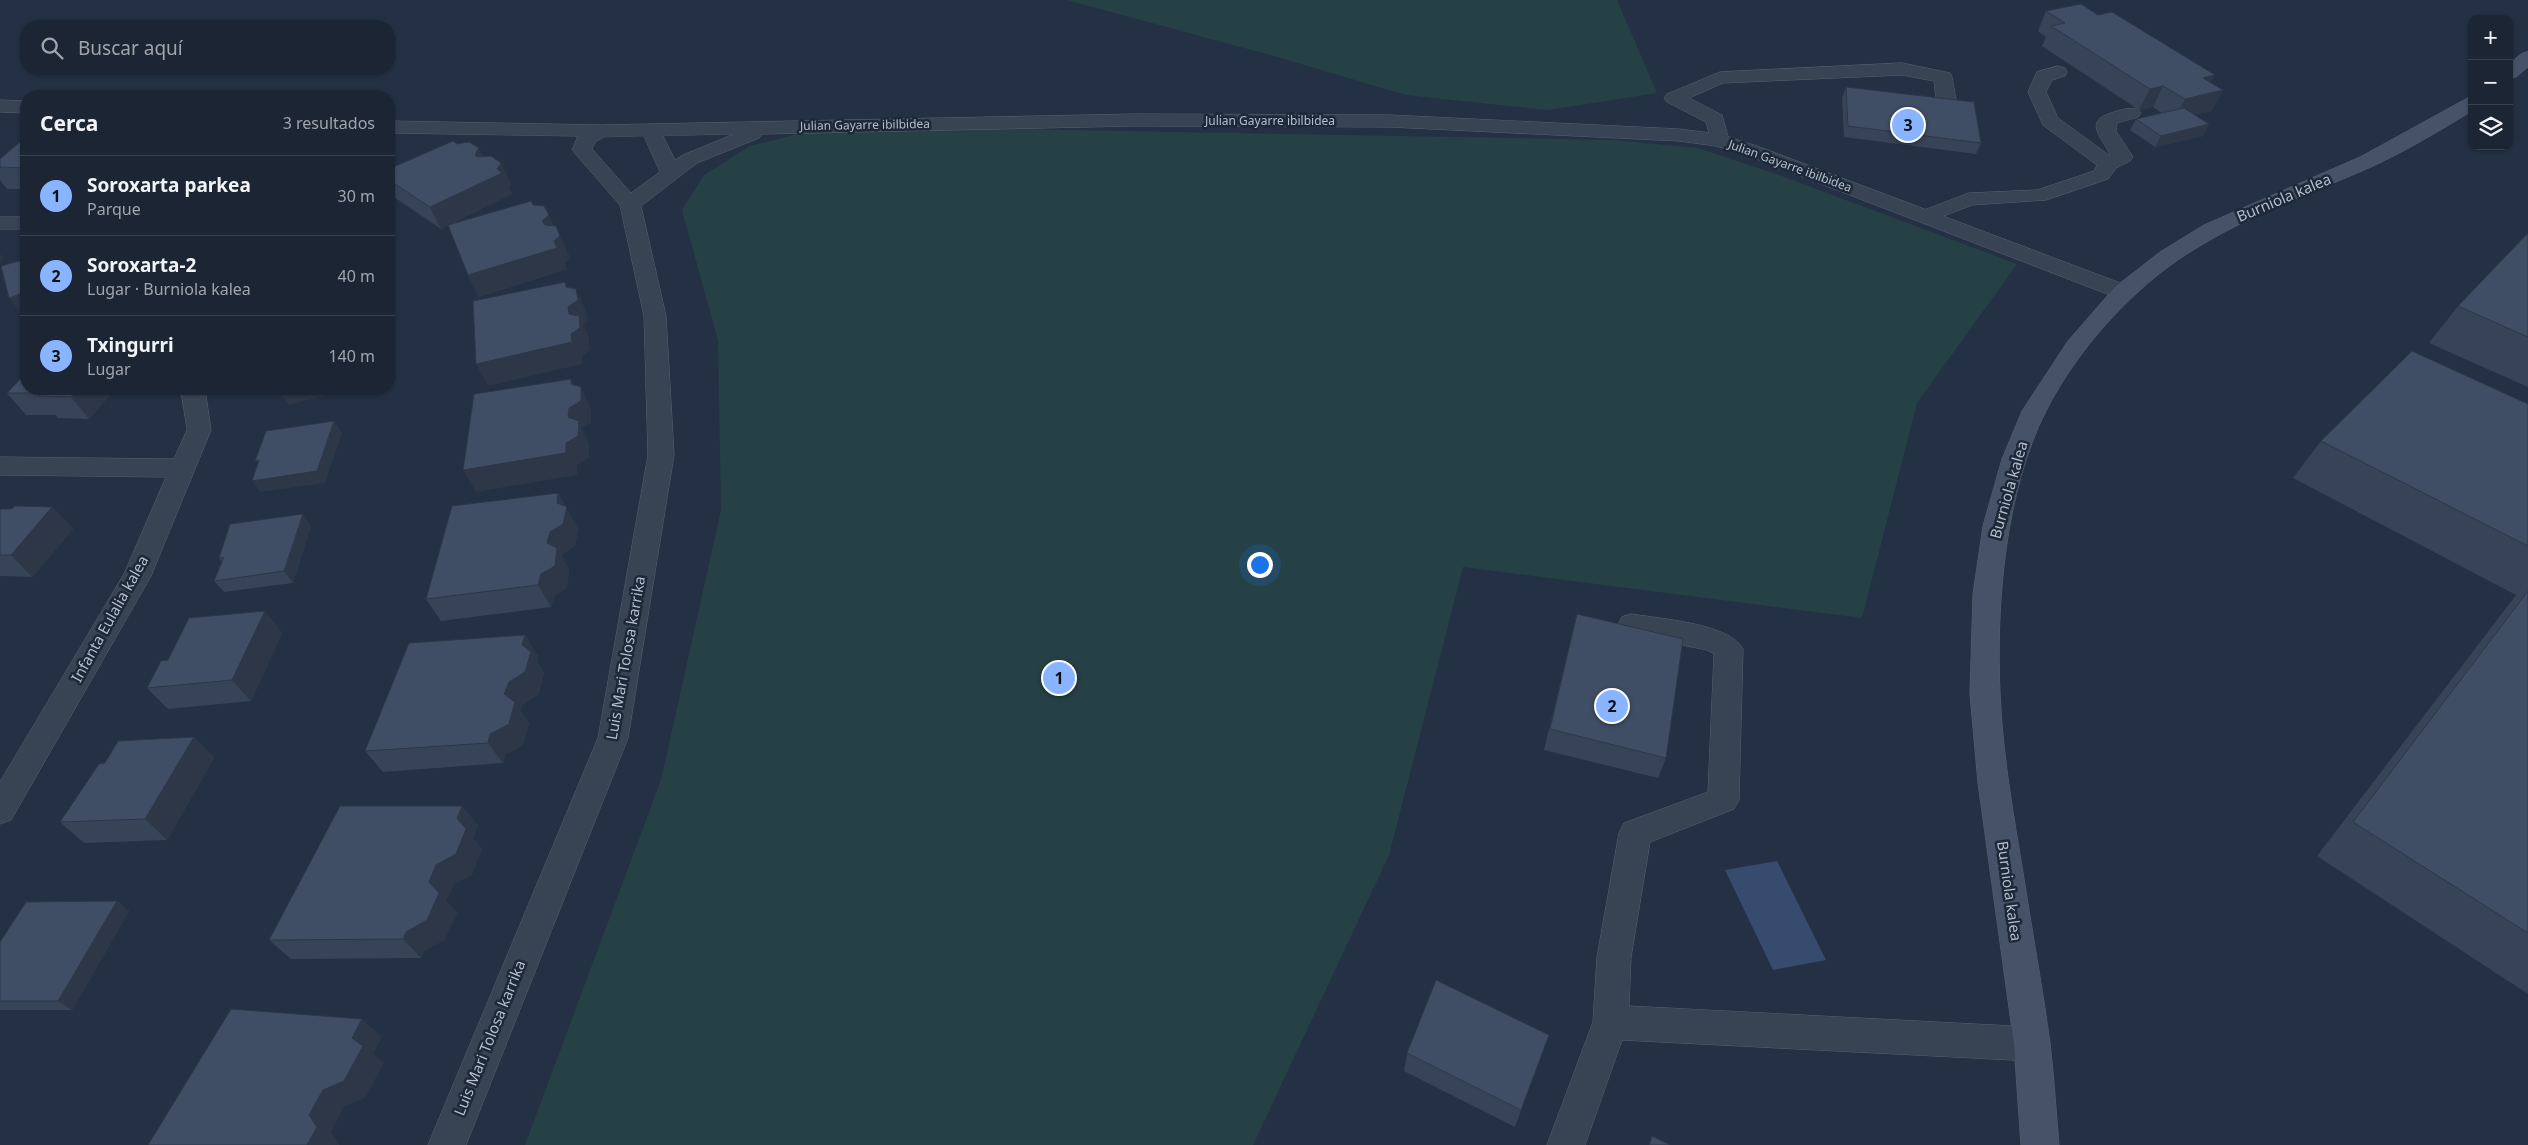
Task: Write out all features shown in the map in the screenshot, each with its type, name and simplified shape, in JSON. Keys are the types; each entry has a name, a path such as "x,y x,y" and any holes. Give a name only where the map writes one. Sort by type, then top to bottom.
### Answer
{"street":[{"path":"2513,71 2528,58"},
{"path":"1719,140 1715,119 1674,98 1720,78 1902,69 1943,77 1947,106"},
{"path":"2058,72 2044,76 2037,92 2050,120 2108,164"},
{"name":"Burniola kalea","path":"2040,1145 2032,1044 1997,803 1985,694 1988,584 1996,526 2015,459 2034,411 2076,346 2123,292 2168,257 2212,230 2367,161 2431,128 2468,105"},
{"path":"0,106 20,107"},
{"path":"1926,216 1969,199 2039,196 2101,175 2108,164 2123,157 2113,145 2106,131 2108,120 2131,113"},
{"name":"Julian Gayarre ibilbidea","path":"395,127 600,131 1135,120 1390,121 1679,135 1719,140 1750,150 2123,292"},
{"path":"630,204 690,158 772,127"},
{"path":"652,130 671,173"},
{"name":"Luis Mari Tolosa karrika","path":"447,1145 613,738 661,455 655,316 630,204 582,150 586,139 600,131"},
{"path":"0,223 20,223"},
{"name":"Infanta Eulalia kalea","path":"0,810 137,576 199,430 194,395"},
{"path":"0,466 183,468"},
{"path":"1566,1145 1611,1022 1614,957 1635,833 1724,800 1729,650 1714,640 1632,625"},
{"path":"1611,1022 2032,1044"}],"green space":[{"path":"1067,0 1617,0 1657,93 1548,110 1406,95 1274,56"},
{"path":"966,128 1614,140 1698,148 1776,174 2017,264 1917,403 1862,618 1463,567 1389,855 1253,1145 525,1145 661,780 721,510 718,340 682,210 704,175 750,146 810,131"}],"water":[{"path":"1777,861 1826,960 1773,970 1725,870"}],"building":[{"path":"2081,4 2098,15 2112,12 2215,75 2203,78 2223,90 2185,99 2163,86 2150,89 2051,26 2065,23 2046,11"},
{"path":"1846,87 1974,102 1981,143 1848,126"},
{"path":"2184,108 2209,124 2161,136 2136,119"},
{"path":"453,141 457,144 469,142 479,148 475,155 477,157 491,156 501,163 497,169 502,173 430,207 395,184 395,166"},
{"path":"20,142 20,168 0,167 0,159"},
{"path":"531,201 533,205 544,206 549,215 542,221 545,225 556,226 560,236 554,241 557,248 468,275 448,225"},
{"path":"2528,233 2528,337 2458,306"},
{"path":"20,261 20,294 9,298 1,266"},
{"path":"565,282 566,287 576,289 578,300 568,307 569,314 579,316 580,328 571,334 572,342 476,364 473,301"},
{"path":"2412,351 2528,404 2528,546 2321,441"},
{"path":"20,379 20,393 7,393"},
{"path":"571,379 571,384 581,387 581,401 569,408 568,417 579,421 578,436 566,443 566,453 463,470 474,394"},
{"path":"40,395 73,395 71,397 39,396"},
{"path":"334,421 317,471 252,481 259,460 255,461 266,431"},
{"path":"558,493 557,503 567,507 563,524 550,532 547,543 557,548 555,566 541,574 538,585 426,599 452,506"},
{"path":"14,506 52,507 11,555 0,555 0,509 12,509"},
{"path":"303,514 284,571 214,581 224,557 219,558 230,524"},
{"path":"2528,591 2528,933 2353,822"},
{"path":"265,611 232,680 147,688 161,661 168,660 189,618"},
{"path":"1577,614 1683,639 1666,758 1550,729"},
{"path":"525,635 522,645 531,652 525,672 509,682 504,694 515,702 509,724 490,734 488,743 365,751 409,643"},
{"path":"194,737 145,819 60,822 99,764 105,763 118,741"},
{"path":"340,806 462,806 457,818 466,829 456,854 436,865 429,882 439,893 427,920 406,932 403,939 269,940"},
{"path":"117,901 58,1001 0,1001 0,942 26,902"},
{"path":"1436,980 1549,1035 1521,1110 1407,1053"},
{"path":"231,1009 362,1019 352,1038 363,1046 344,1081 323,1090 309,1115 317,1127 307,1145 148,1145"},
{"path":"1652,1136 1670,1145 1649,1145"}],"place":[{"name":"Txingurri","path":"1908,125"},
{"name":"Soroxarta parkea","path":"1059,678"},
{"name":"Soroxarta-2","path":"1612,706"}]}
